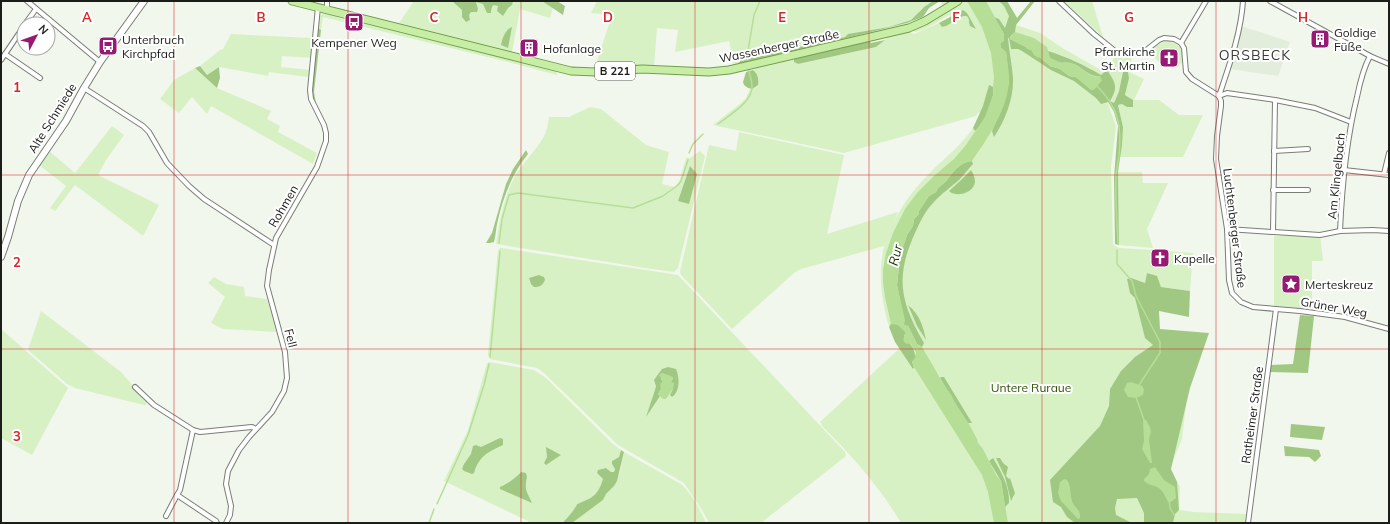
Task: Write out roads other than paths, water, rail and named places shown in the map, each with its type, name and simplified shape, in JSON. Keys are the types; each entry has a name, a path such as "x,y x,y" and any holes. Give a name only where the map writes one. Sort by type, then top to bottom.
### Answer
{"main road":[{"name":"Wassenberger Straße","path":"292,1 571,71 596,72 642,69 708,72 729,70 909,28 925,21 958,1"}],"street":[{"path":"27,1 100,62"},
{"name":"Alte Schmiede","path":"1,257 18,201 29,175 66,121 100,62 144,1"},
{"path":"327,1 327,9"},
{"path":"1059,1 1115,51 1130,54 1145,51 1164,38 1170,38 1181,44 1185,53 1184,62 1186,72 1192,79 1218,96"},
{"path":"1181,44 1206,1"},
{"name":"Luchtenberger Straße","path":"1243,1 1242,14 1229,66 1218,96 1221,101 1216,159 1227,229 1229,280 1232,293 1241,302 1247,305 1276,309"},
{"path":"1270,1 1370,56 1389,64"},
{"name":"Rohmen","path":"84,88 150,132 166,163 204,199 274,245 276,238 317,168 326,141 324,125 311,99 310,90 318,7"},
{"path":"31,16 36,9"},
{"path":"1,60 16,38"},
{"path":"5,54 40,78"},
{"name":"Am Klingelbach","path":"1340,231 1344,170 1351,122 1364,68 1370,56"},
{"name":"Am Klingelbach","path":"1218,96 1227,93 1275,100 1315,108 1351,122"},
{"path":"1273,232 1275,100"},
{"path":"1274,151 1308,150"},
{"path":"1344,170 1386,175 1389,153"},
{"path":"1273,190 1308,190"},
{"path":"1227,229 1320,234 1340,231 1389,231"},
{"name":"Fell","path":"177,495 217,522 227,522 230,515 231,506 226,484 228,471 239,450 272,412 284,391 287,378 285,352 267,286 274,245"},
{"name":"Grüner Weg","path":"1276,309 1345,317 1389,329"},
{"name":"Ratheimer Straße","path":"1248,523 1276,309"},
{"path":"135,387 154,405 193,430 200,432 252,427 256,429"},
{"path":"166,516 180,490 193,430"}],"water":[{"name":"Rur","path":"967,1 986,1 1004,34 1004,40 1000,44 1001,48 1006,52 1009,76 1008,91 996,123 972,161 964,163 957,168 936,192 929,196 919,211 919,214 914,219 913,226 907,235 900,256 897,285 905,320 904,325 908,326 917,344 922,347 969,424 978,443 1001,481 1008,523 994,523 988,492 982,475 914,367 912,362 916,357 916,352 910,343 907,344 904,342 906,333 898,325 891,324 883,282 883,270 886,253 893,233 905,209 917,193 954,159 966,145 985,117 994,92 991,53 982,27"},
{"path":"1015,32 1034,38 1047,47 1052,59 1061,63 1070,62 1093,76 1100,76 1102,81 1095,89 1091,90 1076,77 1069,76 1060,69 1050,66 1034,55 1031,50 1010,39"},
{"path":"662,373 671,376 673,378 671,382 674,383 673,389 666,399 663,399 658,394 661,389 660,384 663,381 659,375"},
{"path":"1131,382 1142,386 1144,389 1143,395 1136,398 1128,397 1124,390 1127,383"},
{"path":"1143,419 1146,420 1150,427 1151,432 1149,439 1152,463 1150,463 1142,449 1144,441"},
{"path":"1155,467 1164,480 1175,487 1176,498 1171,502 1168,502 1164,493 1159,488 1144,481 1149,474 1150,469"},
{"path":"1064,479 1068,482 1072,501 1080,515 1080,518 1078,519 1061,501 1058,493 1060,482"}],"waterway":[{"path":"748,64 747,57 754,15 760,1"},
{"path":"718,124 740,108 749,97 752,81 748,67"},
{"path":"1097,86 1110,102 1119,127 1120,146 1116,172 1118,244"},
{"path":"689,153 693,144 703,134"},
{"path":"499,243 502,219 509,195 518,193 633,208 663,196 678,185 681,181 688,160"},
{"path":"1117,250 1117,264 1132,281 1136,296 1160,342 1160,353 1139,385"},
{"path":"490,357 500,251"},
{"path":"437,504 468,435 489,364"},
{"path":"1136,397 1144,420"},
{"path":"1169,500 1170,508 1174,515"},
{"path":"429,523 434,509"}],"place":[{"name":"Kempener Weg","path":"354,22"},
{"name":"Goldige Füße","path":"1320,39"},
{"name":"Unterbruch Kirchpfad","path":"108,46"},
{"name":"Hofanlage","path":"529,48"},
{"name":"Pfarrkirche St. Martin","path":"1169,58"},
{"name":"Kapelle","path":"1160,258"},
{"name":"Merteskreuz","path":"1291,284"}],"district":[{"name":"ORSBECK","path":"1255,55"}],"park label":[{"name":"Untere Ruraue","path":"1031,387"}]}
